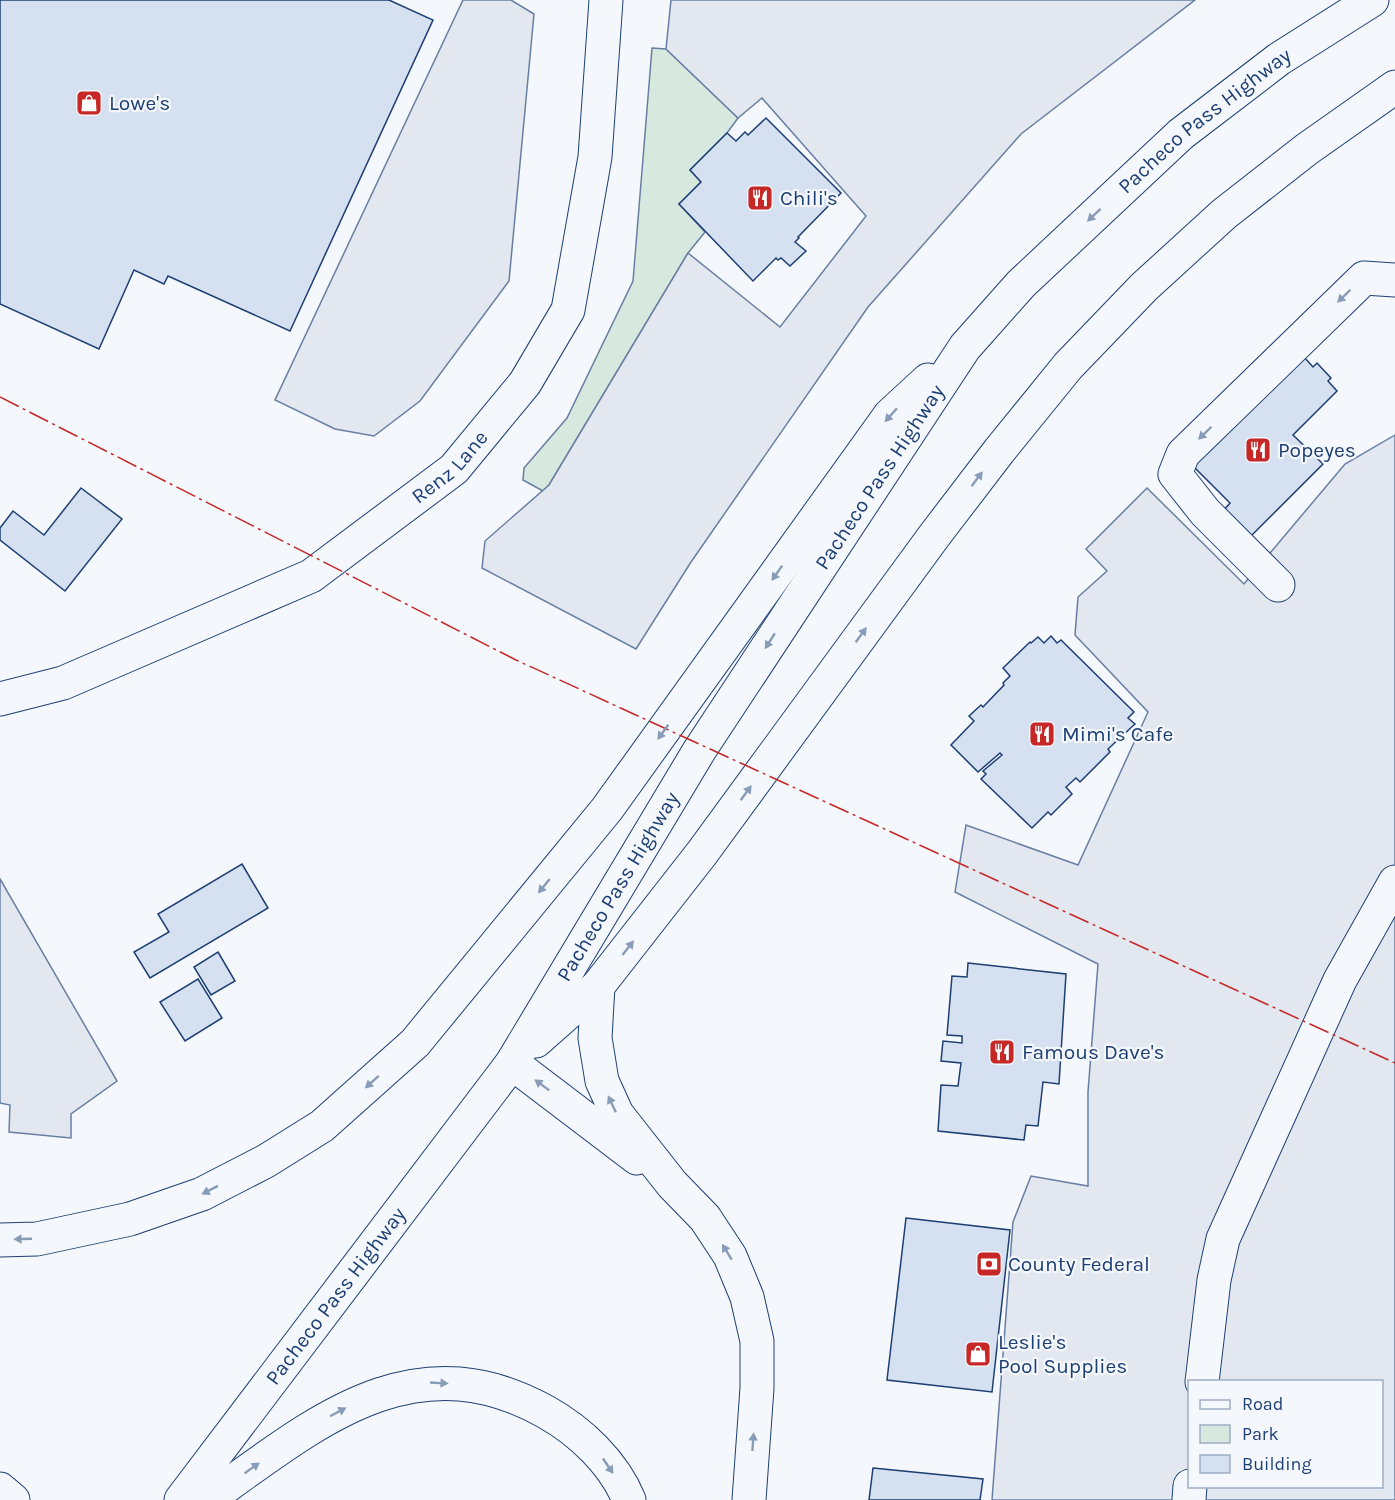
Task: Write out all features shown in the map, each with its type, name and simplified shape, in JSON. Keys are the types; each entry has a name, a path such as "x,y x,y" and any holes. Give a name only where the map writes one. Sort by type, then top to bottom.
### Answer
{"main road":[{"name":"Renz Lane","path":"0,699 63,682 311,576 454,469 525,382 567,310 595,157 606,0"},
{"path":"1279,59 1328,0"},
{"name":"Pacheco Pass Highway","path":"181,1500 512,1063 699,751 964,347 1021,284 1181,134 1279,59 1372,0"},
{"name":"Pacheco Pass Highway","path":"512,1063 598,986 702,853 934,536 1068,366 1144,287 1224,214 1307,149 1395,87"},
{"path":"1278,585 1205,512 1175,474 1184,454 1364,278 1395,280"},
{"path":"0,1240 37,1239 130,1219 202,1194 266,1161 322,1126 415,1043 607,809 890,415 964,347"},
{"path":"1202,1380 1214,1280 1223,1239 1340,980 1395,882"},
{"path":"598,986 595,1038 602,1081 617,1114 672,1184 705,1218 730,1256 747,1297 757,1341 749,1500"},
{"path":"512,1063 672,1184"},
{"path":"207,1500 297,1437 341,1410 382,1392 429,1383 479,1386 525,1400 566,1423 603,1459 629,1500"},
{"path":"0,1489 13,1500"}],"green space":[{"path":"652,48 666,49 738,118 727,133 690,170 701,182 679,204 705,232 688,253 549,485 543,491 523,480 524,468 567,418 633,281"}],"shaded area":[{"path":"463,0 511,0 534,14 509,281 420,401 374,436 335,429 275,400"},
{"path":"671,0 1195,0 1021,134 868,307 691,562 636,649 482,568 485,541 549,485 688,253 780,327 866,216 762,98 738,118 666,49"},
{"path":"1395,435 1395,1500 992,1500 1013,1222 1031,1176 1088,1186 1088,1092 1098,964 955,892 966,825 1078,865 1148,712 1075,635 1078,597 1107,571 1086,549 1147,488 1244,584 1345,464"},
{"path":"0,879 117,1081 71,1114 71,1138 9,1132 10,1105 0,1103"}],"building":[{"path":"0,0 389,0 433,20 290,331 168,276 164,284 134,270 99,349 0,304"},
{"name":"Chili's","path":"766,118 841,193 798,237 795,242 806,251 790,266 781,258 778,260 776,258 753,281 679,204 701,182 690,170 727,133 736,141 745,132 748,135"},
{"name":"Popeyes","path":"1304,357 1313,367 1317,363 1331,378 1328,381 1337,391 1293,435 1323,464 1250,537 1223,511 1230,503 1192,465"},
{"path":"81,488 122,519 65,591 0,540 0,528 13,511 44,535"},
{"name":"Mimi's Cafe","path":"1051,636 1057,643 1061,640 1134,712 1128,718 1135,724 1108,749 1110,752 1080,782 1076,778 1066,787 1072,794 1051,815 1048,812 1032,828 981,779 986,774 983,771 1002,755 1000,753 978,772 951,745 974,721 969,716 981,705 983,707 1004,685 1003,683 1010,676 1003,668 1030,642 1038,637 1044,643"},
{"path":"242,864 268,908 150,978 134,952 169,932 158,914"},
{"path":"218,952 235,981 211,995 194,967"},
{"name":"Famous Dave's","path":"968,963 1066,974 1059,1084 1043,1082 1038,1126 1026,1125 1024,1140 938,1131 941,1085 958,1086 961,1063 941,1061 943,1041 962,1043 962,1036 947,1035 952,976 967,977"},
{"path":"198,979 222,1018 185,1041 160,1002"},
{"path":"906,1218 1010,1230 992,1392 887,1380"},
{"path":"873,1468 983,1479 980,1500 869,1500"}],"power":[{"path":"0,397 516,660 1395,1063"}],"place":[{"name":"Lowe's","path":"89,103"},
{"name":"Chili's","path":"760,198"},
{"name":"Popeyes","path":"1258,450"},
{"name":"Mimi's Cafe","path":"1042,734"},
{"name":"Famous Dave's","path":"1002,1052"},
{"name":"County Federal","path":"989,1264"},
{"name":"Leslie's Pool Supplies","path":"978,1354"}]}
